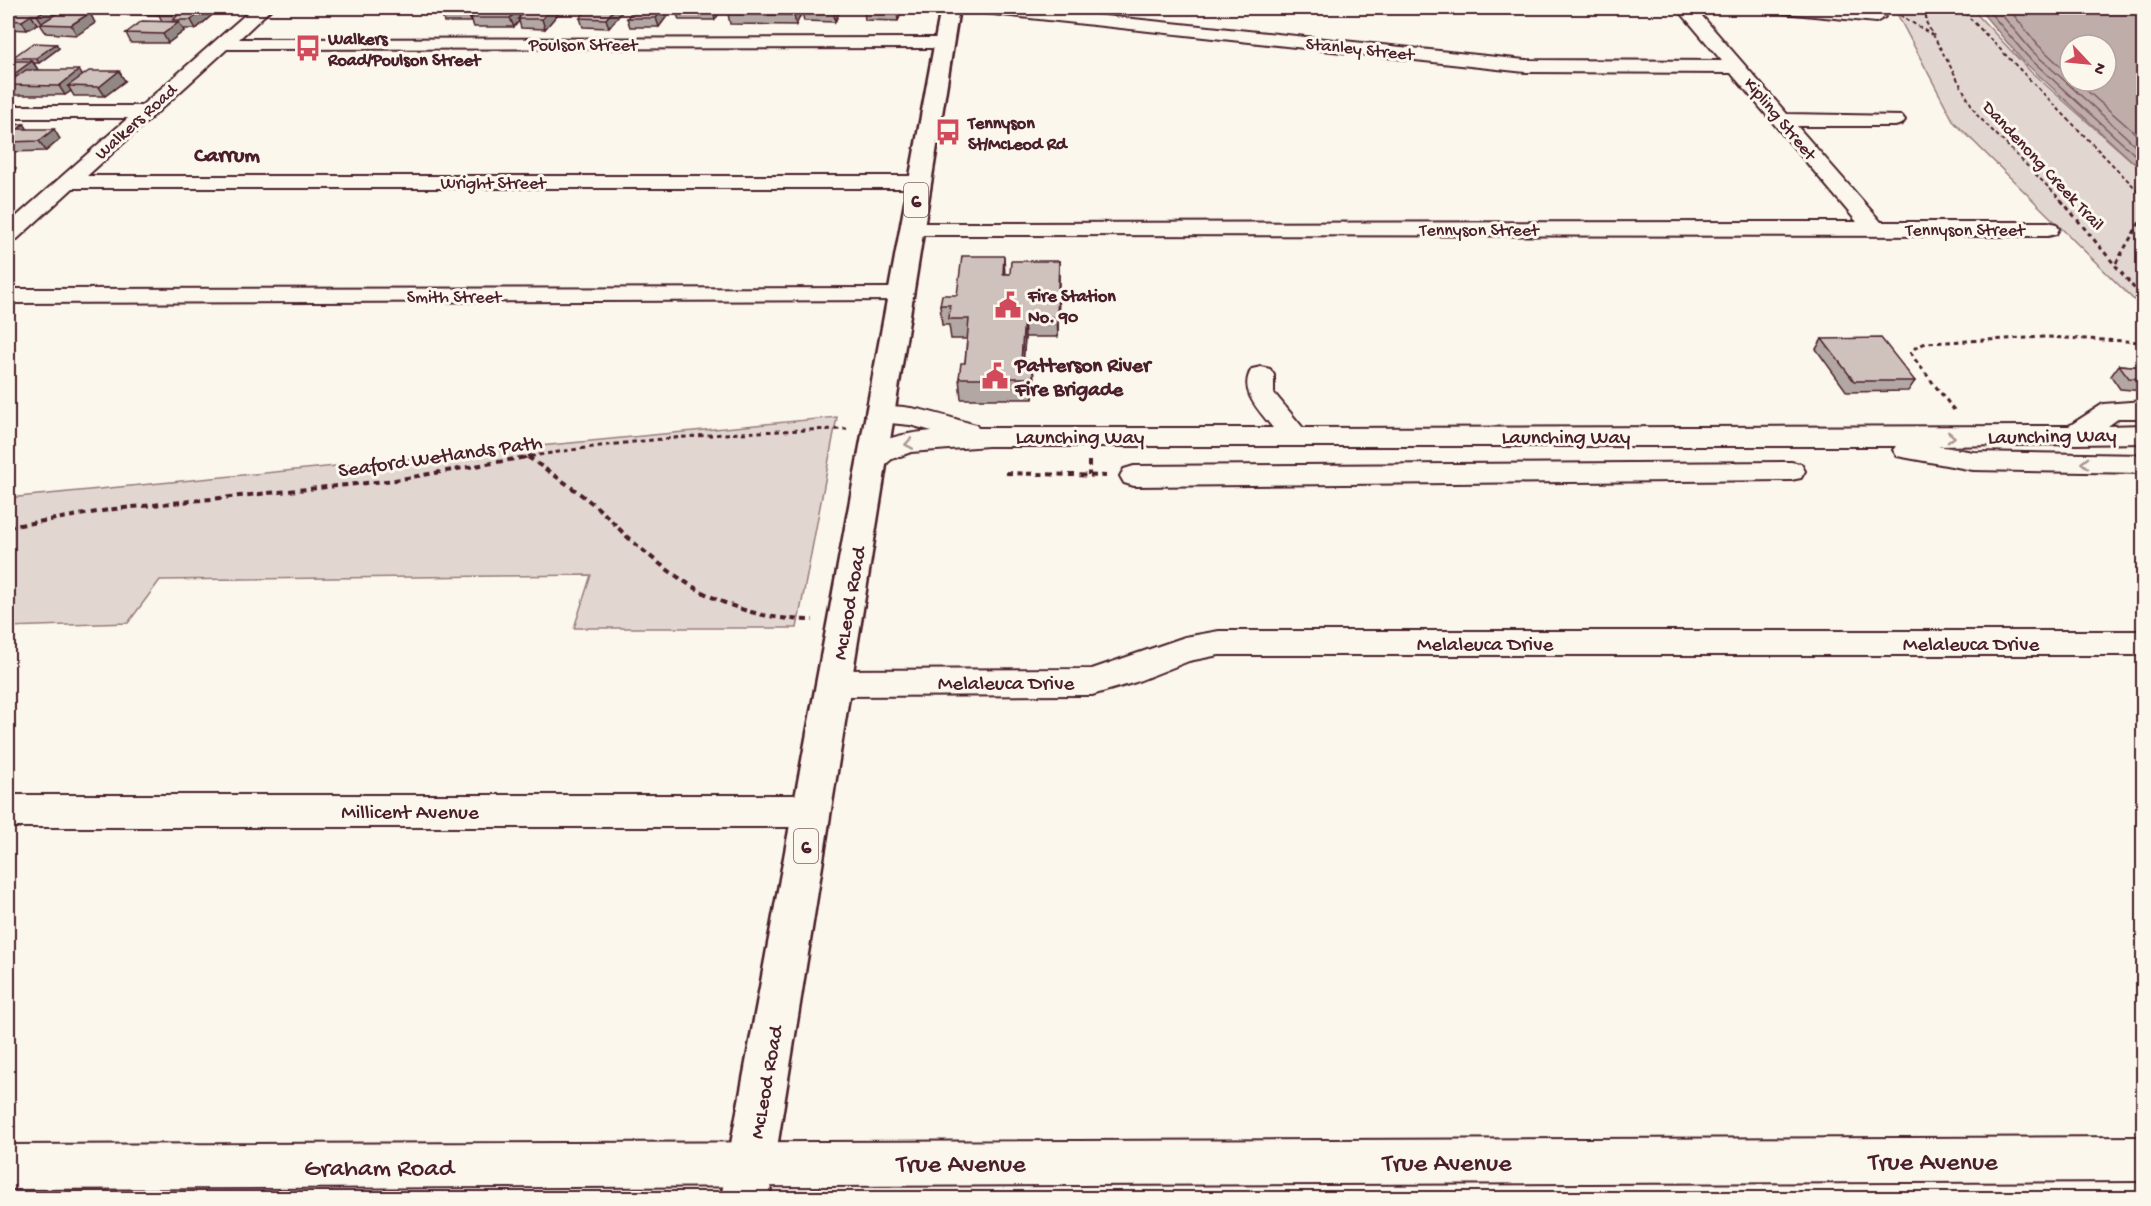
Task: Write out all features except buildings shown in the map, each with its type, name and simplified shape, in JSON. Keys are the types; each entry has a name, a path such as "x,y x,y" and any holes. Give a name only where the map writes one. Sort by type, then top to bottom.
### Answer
{"main road":[{"name":"McLeod Road","path":"748,1181 950,8"}],"street":[{"name":"Walkers Road","path":"8,234 262,8"},
{"name":"Stanley Street","path":"984,8 1532,66 1737,67"},
{"name":"Kipling Street","path":"1686,8 1875,230"},
{"path":"1783,8 1876,17"},
{"name":"Poulson Street","path":"222,44 944,43"},
{"path":"8,112 145,112"},
{"path":"1782,120 1895,120"},
{"name":"Wright Street","path":"66,182 919,182"},
{"name":"Tennyson Street","path":"911,230 2048,229"},
{"name":"Smith Street","path":"8,296 900,295"},
{"path":"1261,375 1261,394 1295,436"},
{"name":"Launching Way","path":"870,476 886,449 901,445 988,437 2074,436 2126,427 2120,408 2144,408"},
{"name":"Launching Way","path":"878,421 919,418 988,437"},
{"path":"1134,476 1784,471 1822,435 1859,438 1953,459 2144,464"},
{"name":"Melaleuca Drive","path":"834,683 1092,682 1123,674 1185,647 1219,643 2144,643"},
{"name":"Millicent Avenue","path":"8,811 812,811"},
{"name":"True Avenue","path":"748,1181 2144,1159"},
{"name":"Graham Road","path":"8,1167 748,1181"}],"path":[{"name":"Dandenong Creek Trail","path":"1926,8 1926,22 1977,115 2051,188 2116,263 2144,300"},
{"path":"1960,8 2144,197"},
{"path":"1895,14 1933,35"},
{"path":"2116,263 2144,215"},
{"path":"1975,437 1913,357 1911,353 1916,347 1926,343 2046,337 2144,342"},
{"name":"Seaford Wetlands Path","path":"8,527 114,509 395,480 527,457 640,442 878,421"},
{"path":"527,457 605,514 631,540 676,576 716,602 744,613 771,619 801,621 846,617"},
{"path":"1006,473 1134,476"}],"shaded area":[{"path":"1894,8 1971,8 2031,72 2143,171 2143,313 2135,301 1954,122"},
{"path":"837,417 797,628 574,628 591,575 160,580 128,623 8,627 8,498"}],"water":[{"path":"1978,8 2139,8 2143,11 2143,171 2022,60"}],"place":[{"name":"Walkers Road/Poulson Street","path":"308,48"},
{"name":"Tennyson St/McLeod Rd","path":"948,132"},
{"name":"Fire Station No. 90","path":"1008,305"},
{"name":"Patterson River Fire Brigade","path":"995,376"}],"district":[{"name":"Carrum","path":"227,153"}]}
